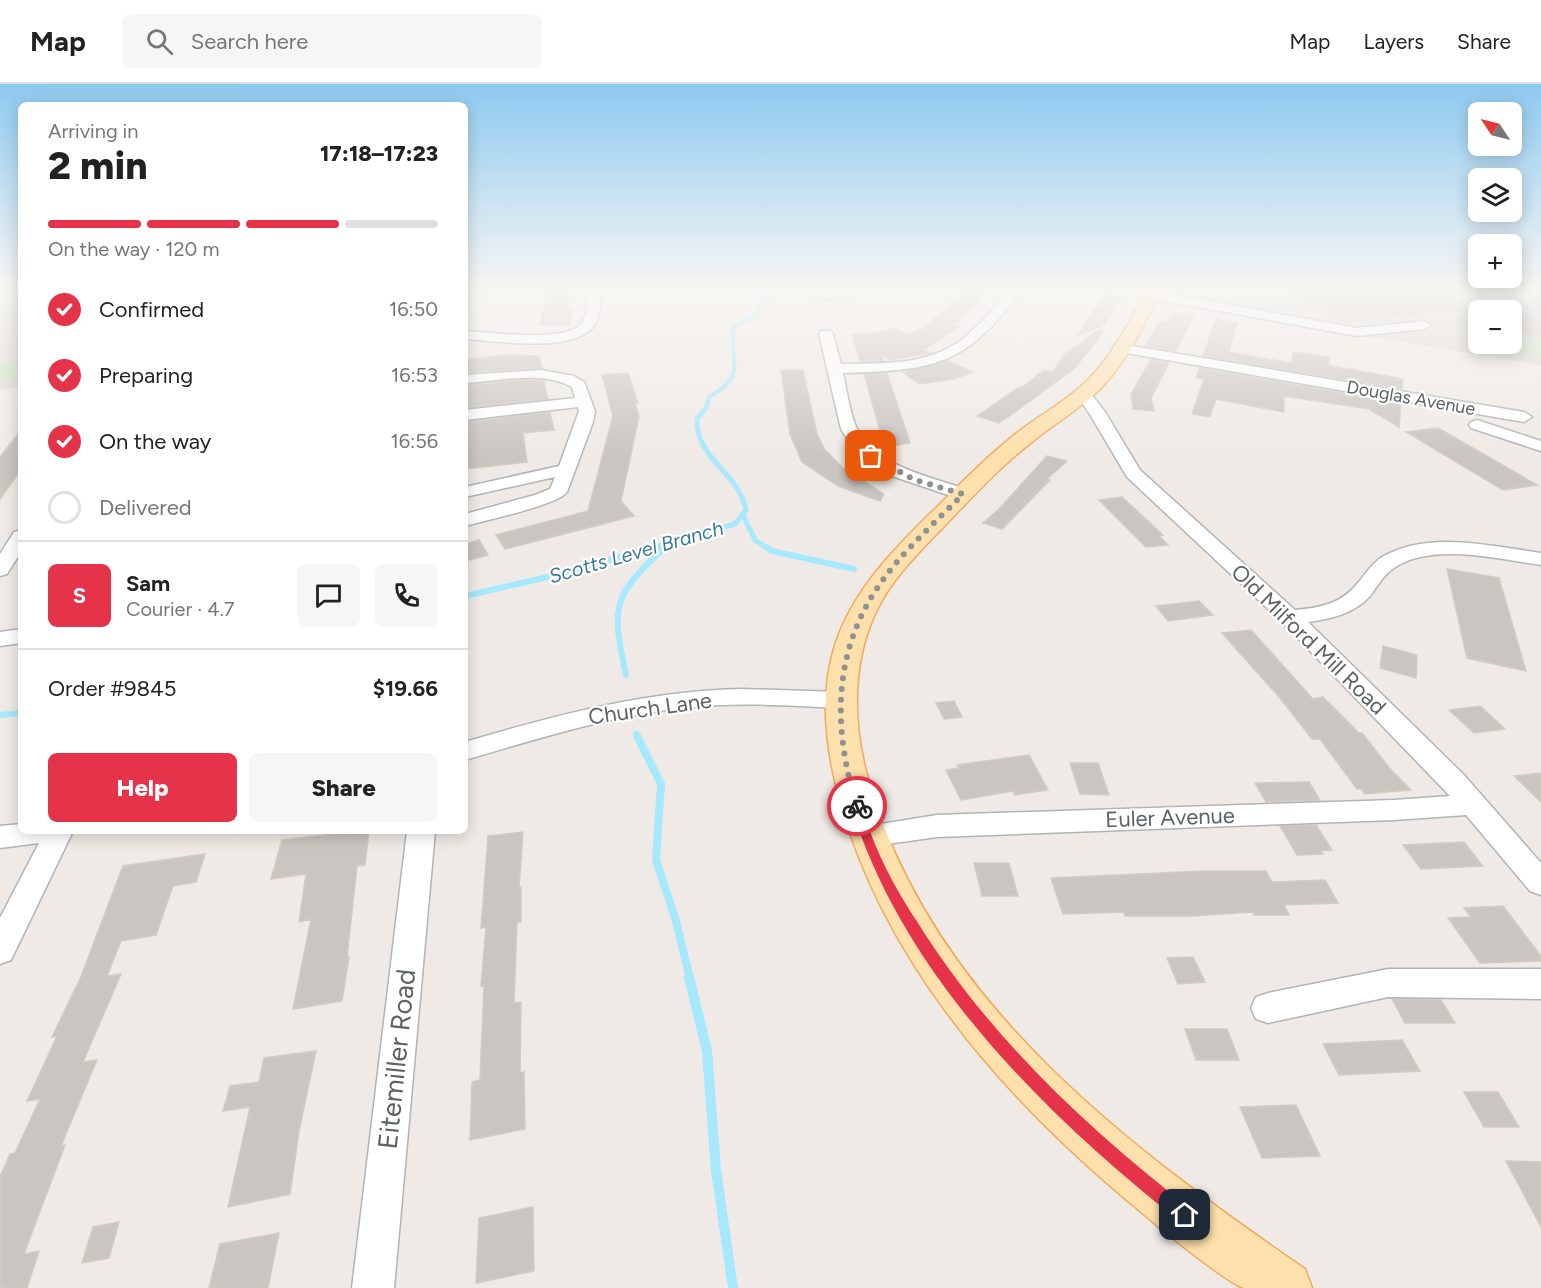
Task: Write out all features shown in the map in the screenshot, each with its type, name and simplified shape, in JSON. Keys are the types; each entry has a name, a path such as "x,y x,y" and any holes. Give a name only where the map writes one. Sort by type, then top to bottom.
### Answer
{"main road":[{"path":"1123,343 1104,372 1083,393 1000,458 918,540 874,592 863,612 851,644 839,700 843,751 866,836 902,908 931,956 965,1003 1040,1088 1134,1175 1202,1228 1286,1288"}],"street":[{"path":"829,343 849,429 861,447 895,471 915,480 963,494"},
{"path":"836,369 907,365 948,354 964,343"},
{"name":"Douglas Avenue","path":"1120,348 1524,417"},
{"path":"468,379 510,376 565,377 579,385 587,411 561,487 552,495 468,519"},
{"name":"Old Milford Mill Road","path":"1083,393 1100,415 1133,472 1290,617 1474,804 1541,883"},
{"path":"468,415 585,402"},
{"path":"1477,425 1541,446"},
{"path":"468,491 567,470"},
{"path":"0,570 18,542"},
{"path":"1290,617 1315,615 1348,604 1361,594 1380,569 1390,561 1418,552 1458,550 1541,559"},
{"path":"0,639 18,636"},
{"name":"Church Lane","path":"468,750 568,721 647,705 727,697 839,700"},
{"name":"Euler Avenue","path":"866,836 960,825 1394,810 1474,804"},
{"path":"0,837 24,834"},
{"path":"0,950 58,834"},
{"name":"Eitemiller Road","path":"373,1288 422,834"},
{"path":"1268,1008 1388,983 1541,984"}],"shaded area":[{"path":"0,343 18,343 18,388 0,389"},
{"path":"1409,343 1468,343 1468,353"},
{"path":"1522,343 1541,343 1541,365 1474,354 1522,354"}],"green space":[{"path":"1522,343 1541,343 1541,355 1522,352"},
{"path":"18,360 18,379 0,379 0,363"}],"building":[{"path":"855,343 934,343 923,350 931,353 890,360 881,353 883,361 860,361"},
{"path":"1080,343 1094,343 1075,368 999,423 977,416 1019,387 1021,388 1044,370 1053,372 1065,354"},
{"path":"1147,343 1179,343 1175,351 1146,346"},
{"path":"1208,343 1231,343 1229,352 1292,363 1293,352 1329,357 1328,365 1403,379 1402,389 1203,356"},
{"path":"506,355 539,356 542,368 468,373 468,360"},
{"path":"1151,359 1169,363 1151,398 1154,411 1133,409 1131,394"},
{"path":"948,361 973,372 954,379 919,384 903,372"},
{"path":"1199,368 1401,403 1399,427 1369,409 1284,396 1284,412 1216,399 1210,417 1192,414 1204,379 1196,378"},
{"path":"781,370 803,370 817,434 825,450 843,468 884,494 880,501 838,486 802,462 790,434"},
{"path":"628,373 638,403 635,403 639,416 621,501 634,516 505,549 496,535 588,511 613,416 602,375"},
{"path":"887,373 910,443 893,446 880,431 864,374"},
{"path":"520,380 544,381 548,399 468,408 468,385"},
{"path":"550,412 554,430 523,433 527,462 468,469 468,422"},
{"path":"1438,428 1537,485 1503,490 1406,432"},
{"path":"18,434 18,474 0,499 0,457"},
{"path":"1047,456 1067,461 1047,479 1050,480 1002,529 983,523 999,509"},
{"path":"1122,497 1163,535 1159,536 1168,545 1146,547 1099,500"},
{"path":"479,540 488,555 468,560 468,543"},
{"path":"1447,569 1499,578 1526,671 1467,658"},
{"path":"1199,601 1213,615 1168,621 1156,606"},
{"path":"1251,630 1313,699 1323,697 1359,733 1362,733 1391,770 1411,790 1365,794 1361,789 1357,789 1320,739 1312,739 1280,698 1222,633"},
{"path":"1383,646 1417,655 1416,678 1380,668"},
{"path":"954,701 962,717 944,719 936,703"},
{"path":"1480,706 1505,729 1474,733 1449,710"},
{"path":"1029,755 1048,790 1015,795 1013,791 961,800 946,770 959,768 957,765"},
{"path":"1070,763 1098,763 1109,795 1080,794"},
{"path":"1541,773 1541,802 1514,776"},
{"path":"1309,782 1320,800 1266,802 1255,783"},
{"path":"1316,825 1332,850 1320,851 1323,854 1297,855 1280,826"},
{"path":"523,832 519,887 521,887 521,922 517,922 514,1003 521,1002 520,1073 524,1072 525,1129 470,1140 472,1082 480,1080 484,985 481,986 486,927 481,928 488,836"},
{"path":"332,834 369,834 365,865 357,866 347,957 349,957 342,1001 293,1009 311,919 299,922 306,874 271,879 282,840"},
{"path":"1464,842 1483,866 1421,869 1403,845"},
{"path":"205,854 196,882 173,886 156,935 121,941 107,976 121,974 83,1062 97,1060 61,1146 65,1145 24,1254 39,1251 27,1288 0,1288 0,1177 10,1154 15,1153 40,1099 27,1101 57,1036 52,1037 80,979 123,866"},
{"path":"974,863 1009,863 1018,896 982,896"},
{"path":"1204,871 1266,871 1272,882 1325,880 1338,903 1284,905 1289,915 1254,915 1253,912 1192,916 1125,916 1124,912 1063,914 1051,878"},
{"path":"1503,906 1541,956 1541,961 1480,963 1448,918 1471,917 1464,908"},
{"path":"1193,957 1205,982 1178,984 1167,958"},
{"path":"1392,999 1441,1000 1455,1023 1405,1023"},
{"path":"1185,1029 1227,1029 1239,1060 1196,1060"},
{"path":"1402,1040 1420,1071 1339,1075 1323,1044"},
{"path":"316,1051 299,1131 290,1194 228,1207 250,1107 223,1111 230,1086 259,1082 264,1058"},
{"path":"1464,1092 1498,1092 1519,1127 1484,1127"},
{"path":"1296,1105 1320,1156 1262,1158 1240,1107"},
{"path":"1506,1161 1541,1162 1541,1227"},
{"path":"533,1207 534,1271 476,1283 479,1218"},
{"path":"119,1222 109,1258 82,1263 93,1227"},
{"path":"279,1233 268,1288 209,1288 220,1244"}],"waterway":[{"name":"Scotts Level Branch","path":"708,402 709,397 729,382 733,374 733,343"},
{"name":"Scotts Level Branch","path":"649,549 735,524 746,510 735,486 703,445 697,419 706,408 708,401"},
{"path":"743,515 755,540 769,549"},
{"name":"Scotts Level Branch","path":"664,549 669,544"},
{"name":"Scotts Level Branch","path":"468,595 569,572 654,547"},
{"path":"626,675 618,632 620,604 634,578 665,547"},
{"path":"769,549 854,569"},
{"name":"Scotts Level Branch","path":"0,715 18,713"},
{"path":"637,736 661,784 656,860 676,921 690,979"},
{"path":"689,977 707,1051 716,1170 733,1288"}],"way so far":[{"path":"857,806 843,751 839,700 856,628 874,592 888,573 963,494 915,480 871,456"}],"route":[{"path":"857,806 866,836 902,908 931,956 965,1003 1040,1088 1134,1175 1185,1215"}]}
